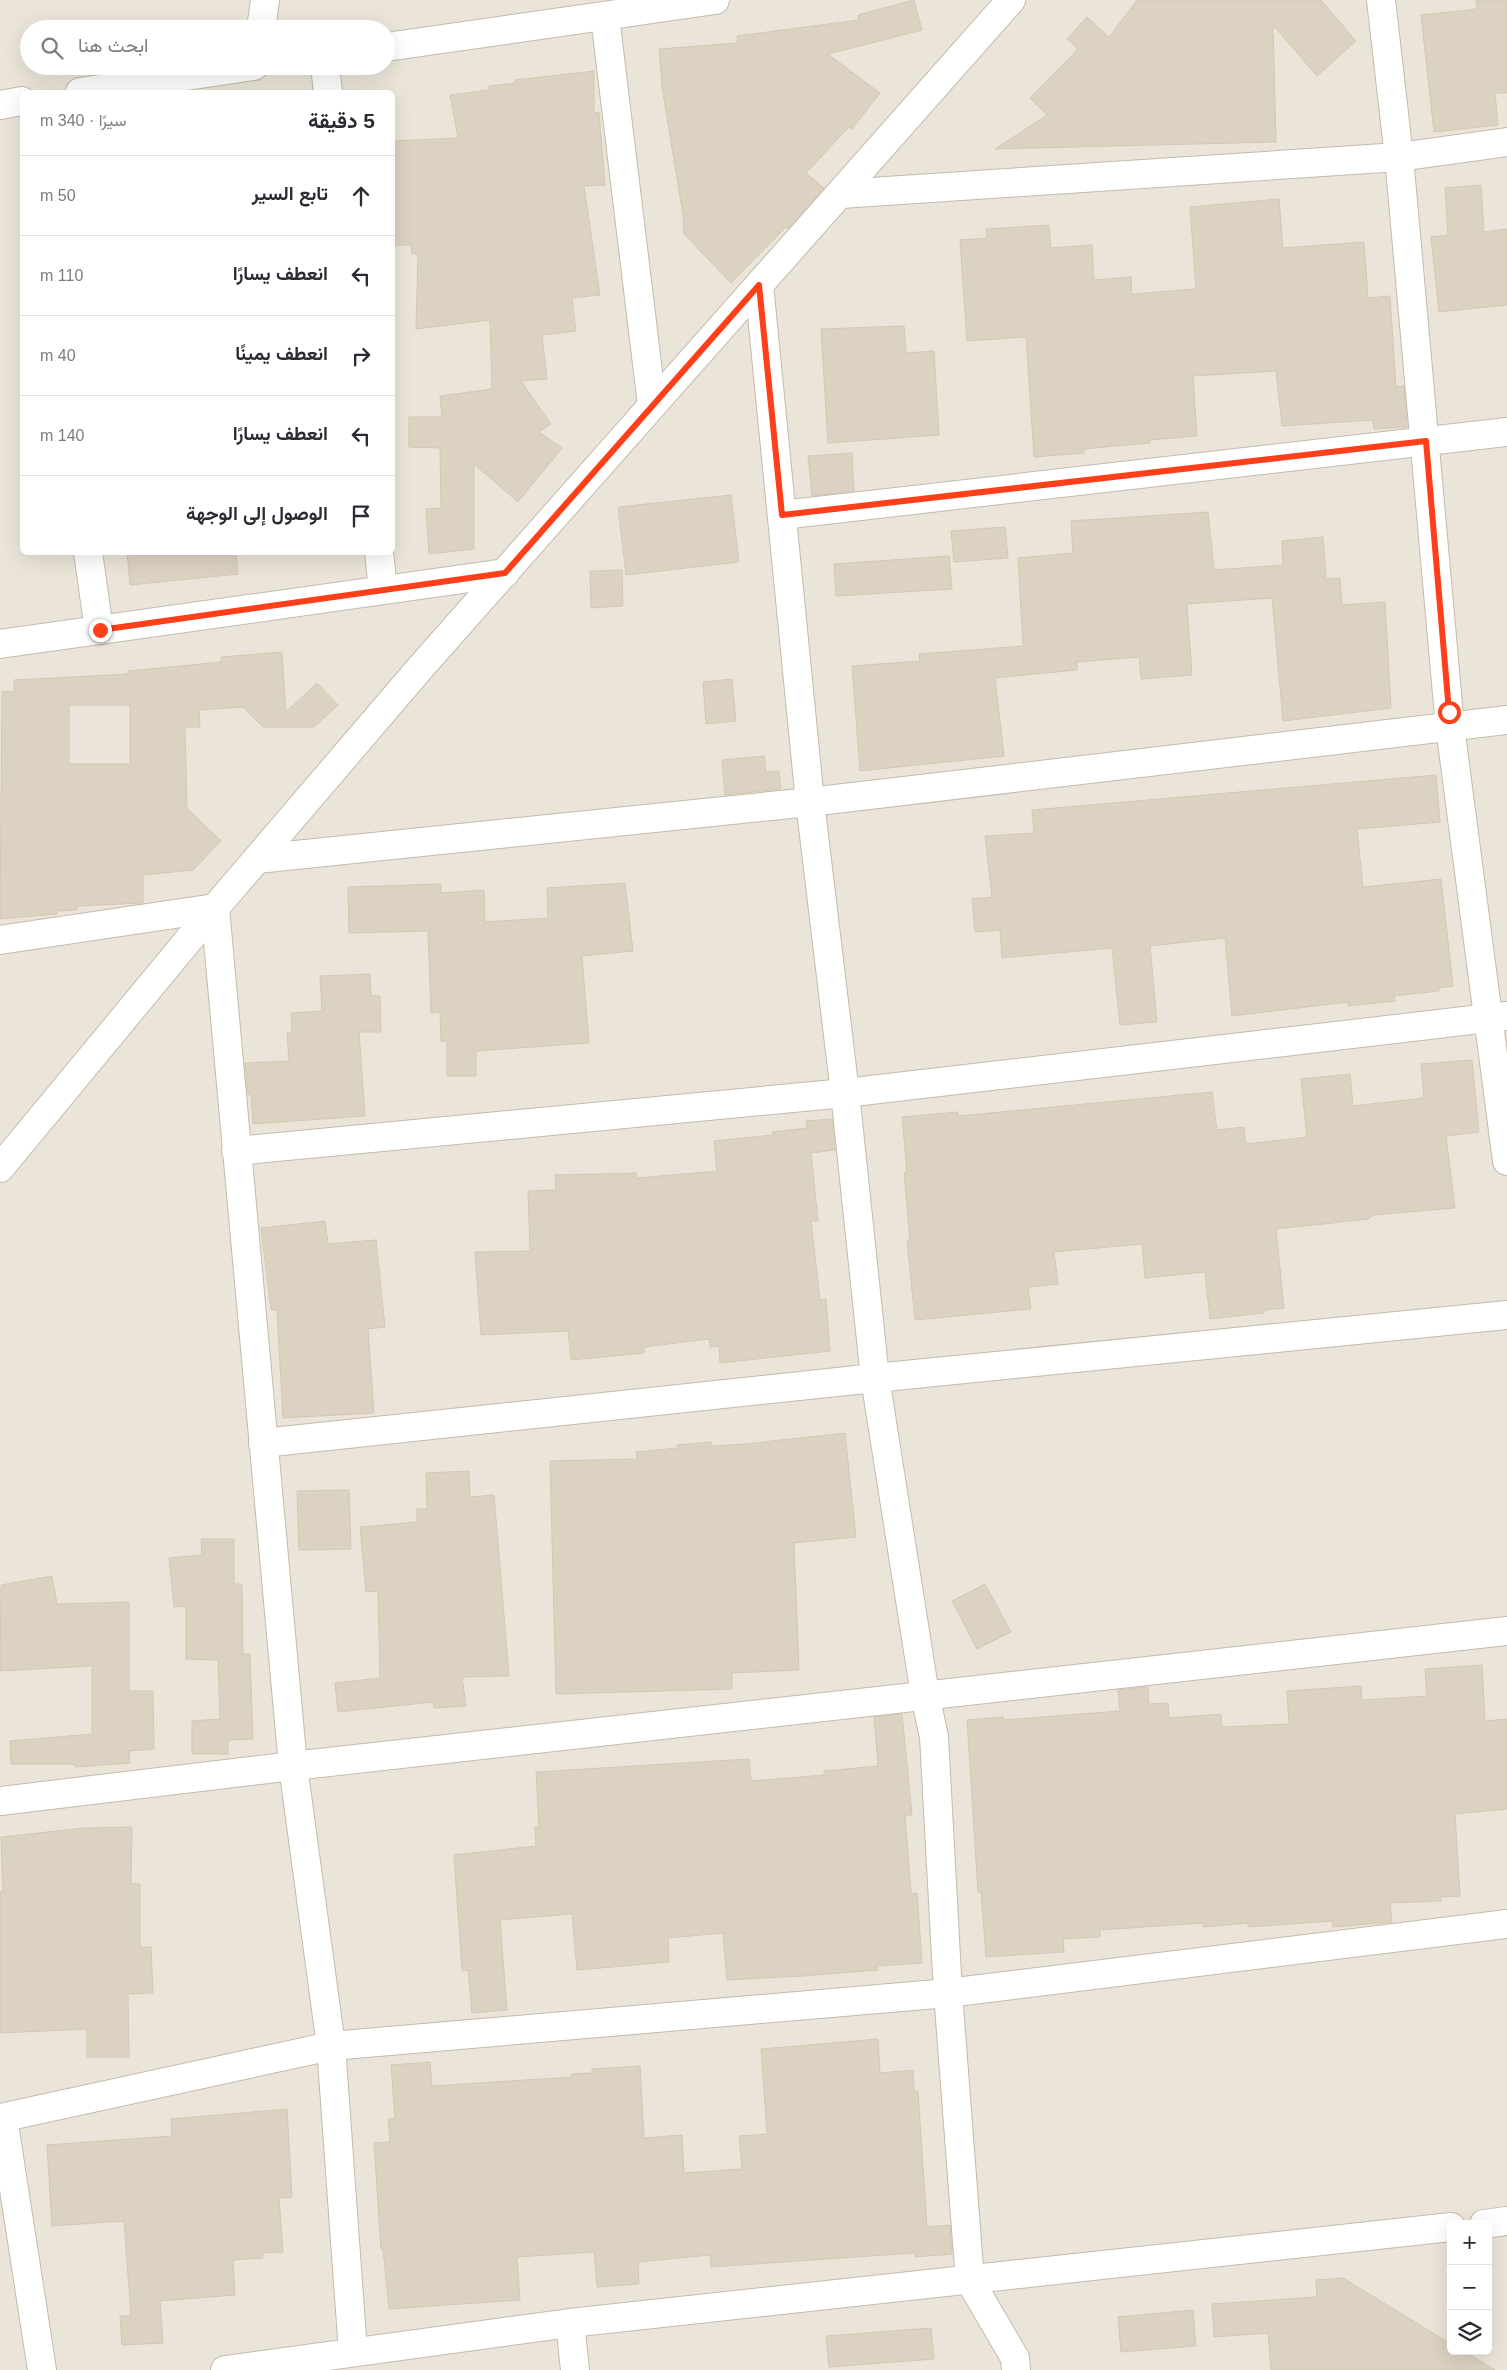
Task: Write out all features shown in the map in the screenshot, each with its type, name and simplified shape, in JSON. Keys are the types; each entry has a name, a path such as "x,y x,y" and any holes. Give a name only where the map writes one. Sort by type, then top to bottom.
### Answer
{"street":[{"path":"262,20 265,0"},
{"path":"395,46 715,0"},
{"path":"0,1168 214,908 652,405 1011,0"},
{"path":"1381,0 1399,157 1426,441 1450,727 1497,1017 1507,1161"},
{"path":"605,16 652,405"},
{"path":"93,90 194,75"},
{"path":"326,75 328,90"},
{"path":"841,194 1399,157 1507,142"},
{"path":"759,285 810,802 845,1093 875,1378 925,1694 934,1737 948,1993 970,2281 1015,2358 1016,2370"},
{"path":"782,515 1507,432"},
{"path":"88,555 100,630"},
{"path":"379,555 383,590"},
{"path":"0,644 505,573"},
{"path":"257,859 810,802 1507,720"},
{"path":"0,940 214,908"},
{"path":"214,908 293,1766 332,2046 353,2352"},
{"path":"236,1151 845,1093 1497,1017"},
{"path":"263,1443 875,1378 1507,1315"},
{"path":"0,1801 925,1694 1507,1631"},
{"path":"42,2370 2,2118 332,2046 948,1993 1507,1924"},
{"path":"1492,2223 1507,2221"},
{"path":"225,2370 570,2323 1447,2228"},
{"path":"570,2323 575,2370"}],"shaded area":[{"path":"0,0 1507,0 1507,2370 0,2370"}],"building":[{"path":"914,0 922,30 828,54 880,93 852,129 849,127 806,173 824,188 788,229 786,227 731,283 684,234 683,215 662,87 659,49 738,43 737,36 859,20 858,15"},
{"path":"1137,0 1321,0 1356,41 1317,76 1273,25 1276,142 995,149 1047,115 1030,98 1078,49 1067,39 1087,17 1109,37"},
{"path":"1476,0 1507,0 1507,93 1495,93 1498,125 1434,132 1421,15 1477,9"},
{"path":"594,71 594,113 599,112 605,185 584,186 600,295 572,298 576,331 542,335 547,379 521,381 551,424 539,432 562,448 518,502 474,464 474,549 429,554 426,509 441,508 440,448 409,447 409,417 442,417 440,396 492,389 490,320 416,329 418,254 412,254 411,245 395,245 395,141 458,138 450,95 489,90 489,86 515,83 515,80"},
{"path":"1481,185 1484,232 1507,229 1507,305 1439,312 1431,237 1448,235 1445,188"},
{"path":"1279,199 1283,248 1364,242 1368,298 1390,296 1396,387 1404,386 1407,427 1374,429 1373,420 1282,426 1276,371 1193,376 1197,436 1150,440 1150,443 1084,449 1084,453 1034,457 1026,337 967,341 960,240 987,238 986,229 1049,225 1051,248 1092,245 1094,280 1131,277 1132,294 1196,289 1190,207"},
{"path":"904,326 906,353 934,351 939,435 828,443 821,329"},
{"path":"852,453 854,491 812,496 808,456"},
{"path":"731,495 739,562 626,575 618,507"},
{"path":"1208,512 1214,570 1283,565 1282,541 1323,537 1326,579 1340,578 1342,605 1385,602 1391,708 1283,721 1272,598 1187,604 1192,675 1141,679 1139,657 1077,662 1077,670 995,678 1004,756 860,771 852,666 920,661 919,654 1023,646 1018,558 1073,553 1071,521"},
{"path":"1005,527 1008,558 954,562 951,531"},
{"path":"127,555 236,555 238,574 130,585"},
{"path":"949,556 952,589 836,596 834,564"},
{"path":"622,570 623,606 591,608 590,571"},
{"path":"282,652 286,712 317,683 338,705 314,727 263,727 243,707 199,710 200,727 185,727 187,808 221,841 193,870 143,875 143,903 77,906 77,910 57,911 57,914 0,919 2,691 14,692 14,680 128,674 128,671 221,662 221,657","holes":["69,705 130,705 130,764 69,764"]},
{"path":"732,679 736,721 706,724 703,682"},
{"path":"764,756 766,772 779,771 781,789 725,795 722,760"},
{"path":"1436,775 1440,822 1357,829 1363,887 1441,879 1453,986 1439,988 1439,991 1394,996 1395,1001 1348,1006 1348,1002 1232,1016 1225,938 1150,946 1157,1022 1120,1025 1112,948 1002,958 1000,930 975,932 972,899 992,897 985,836 1034,833 1032,810"},
{"path":"625,883 633,951 582,956 589,1043 476,1051 476,1076 447,1076 447,1041 441,1041 440,1012 431,1013 428,931 349,933 348,887 441,884 441,893 484,890 485,922 548,918 547,888"},
{"path":"370,974 371,996 380,996 381,1032 359,1032 365,1116 253,1124 251,1095 248,1094 245,1063 289,1061 287,1033 292,1032 291,1013 322,1011 320,976"},
{"path":"1472,1060 1479,1132 1446,1136 1455,1208 1373,1215 1369,1219 1276,1229 1284,1308 1264,1310 1264,1313 1210,1319 1205,1272 1145,1278 1142,1244 1054,1252 1058,1284 1028,1287 1031,1309 915,1320 907,1240 910,1240 904,1173 907,1172 902,1117 958,1112 958,1116 1212,1092 1217,1130 1244,1127 1246,1144 1307,1137 1301,1079 1350,1074 1353,1106 1424,1098 1421,1064"},
{"path":"832,1119 835,1150 811,1153 818,1221 811,1221 820,1300 826,1299 830,1351 720,1363 719,1346 710,1347 709,1339 644,1347 644,1353 571,1360 568,1331 481,1335 475,1252 530,1251 528,1191 556,1190 555,1175 636,1173 637,1178 717,1171 714,1141 773,1135 772,1132 807,1128 806,1121"},
{"path":"325,1221 328,1244 376,1240 385,1327 368,1329 374,1413 283,1418 277,1310 271,1310 261,1228"},
{"path":"845,1433 856,1537 794,1543 799,1670 732,1673 732,1689 556,1694 550,1461 637,1459 636,1452 678,1448 677,1445 711,1442 711,1446 745,1444"},
{"path":"469,1471 470,1497 494,1495 509,1676 462,1677 466,1706 434,1708 433,1702 338,1712 335,1683 380,1678 378,1591 366,1592 360,1527 417,1522 417,1509 427,1509 426,1473"},
{"path":"349,1490 351,1549 299,1550 297,1491"},
{"path":"201,1539 234,1539 234,1584 242,1584 243,1654 250,1654 253,1739 228,1740 228,1754 192,1754 192,1721 220,1719 218,1660 186,1659 186,1606 174,1607 169,1558 202,1555"},
{"path":"52,1576 57,1604 129,1602 129,1691 153,1691 154,1749 129,1751 130,1763 75,1767 74,1764 11,1764 10,1741 92,1734 92,1666 0,1671 1,1585"},
{"path":"985,1584 1011,1632 977,1649 952,1601"},
{"path":"1482,1665 1485,1721 1507,1719 1507,1809 1455,1814 1460,1896 1440,1897 1441,1901 1390,1903 1392,1922 1333,1927 1332,1921 1248,1927 1248,1923 1204,1927 1203,1923 1100,1930 1100,1937 1063,1939 1064,1952 986,1957 981,1892 978,1892 967,1720 1003,1717 1003,1720 1120,1711 1118,1690 1148,1687 1149,1704 1168,1703 1169,1718 1221,1714 1222,1727 1289,1724 1287,1691 1361,1686 1362,1700 1427,1696 1425,1669"},
{"path":"902,1714 912,1815 905,1815 911,1894 917,1893 922,1963 877,1966 878,1970 727,1980 723,1933 668,1938 669,1962 577,1970 572,1914 500,1920 507,2010 472,2013 468,1970 462,1971 454,1855 536,1846 535,1827 539,1827 536,1772 749,1759 751,1781 824,1775 824,1771 878,1766 874,1717"},
{"path":"132,1827 131,1884 140,1884 140,1947 151,1947 153,1993 128,1994 129,2057 87,2057 87,2029 0,2033 0,1892 3,1891 1,1837 84,1828"},
{"path":"878,2039 880,2073 913,2070 914,2091 918,2091 927,2227 950,2225 952,2254 915,2257 914,2253 711,2267 710,2255 638,2262 639,2284 597,2287 594,2252 517,2257 520,2300 389,2309 383,2249 381,2249 374,2143 390,2142 388,2119 395,2118 391,2065 430,2062 432,2086 572,2077 571,2074 592,2073 592,2069 640,2066 644,2138 682,2135 684,2173 742,2169 739,2136 767,2134 761,2049"},
{"path":"287,2109 292,2197 279,2198 283,2252 262,2253 263,2258 233,2260 235,2295 160,2301 163,2343 122,2345 120,2316 131,2316 124,2221 52,2226 47,2145 172,2136 171,2119"},
{"path":"1343,2278 1447,2342 1447,2355 1471,2355 1495,2370 1271,2370 1268,2333 1214,2337 1212,2304 1317,2297 1316,2280"},
{"path":"1193,2310 1196,2346 1121,2352 1118,2317"},
{"path":"931,2328 934,2359 829,2367 826,2336"}],"route":[{"path":"100,630 505,573 759,285 782,515 1426,441 1449,712"}]}
